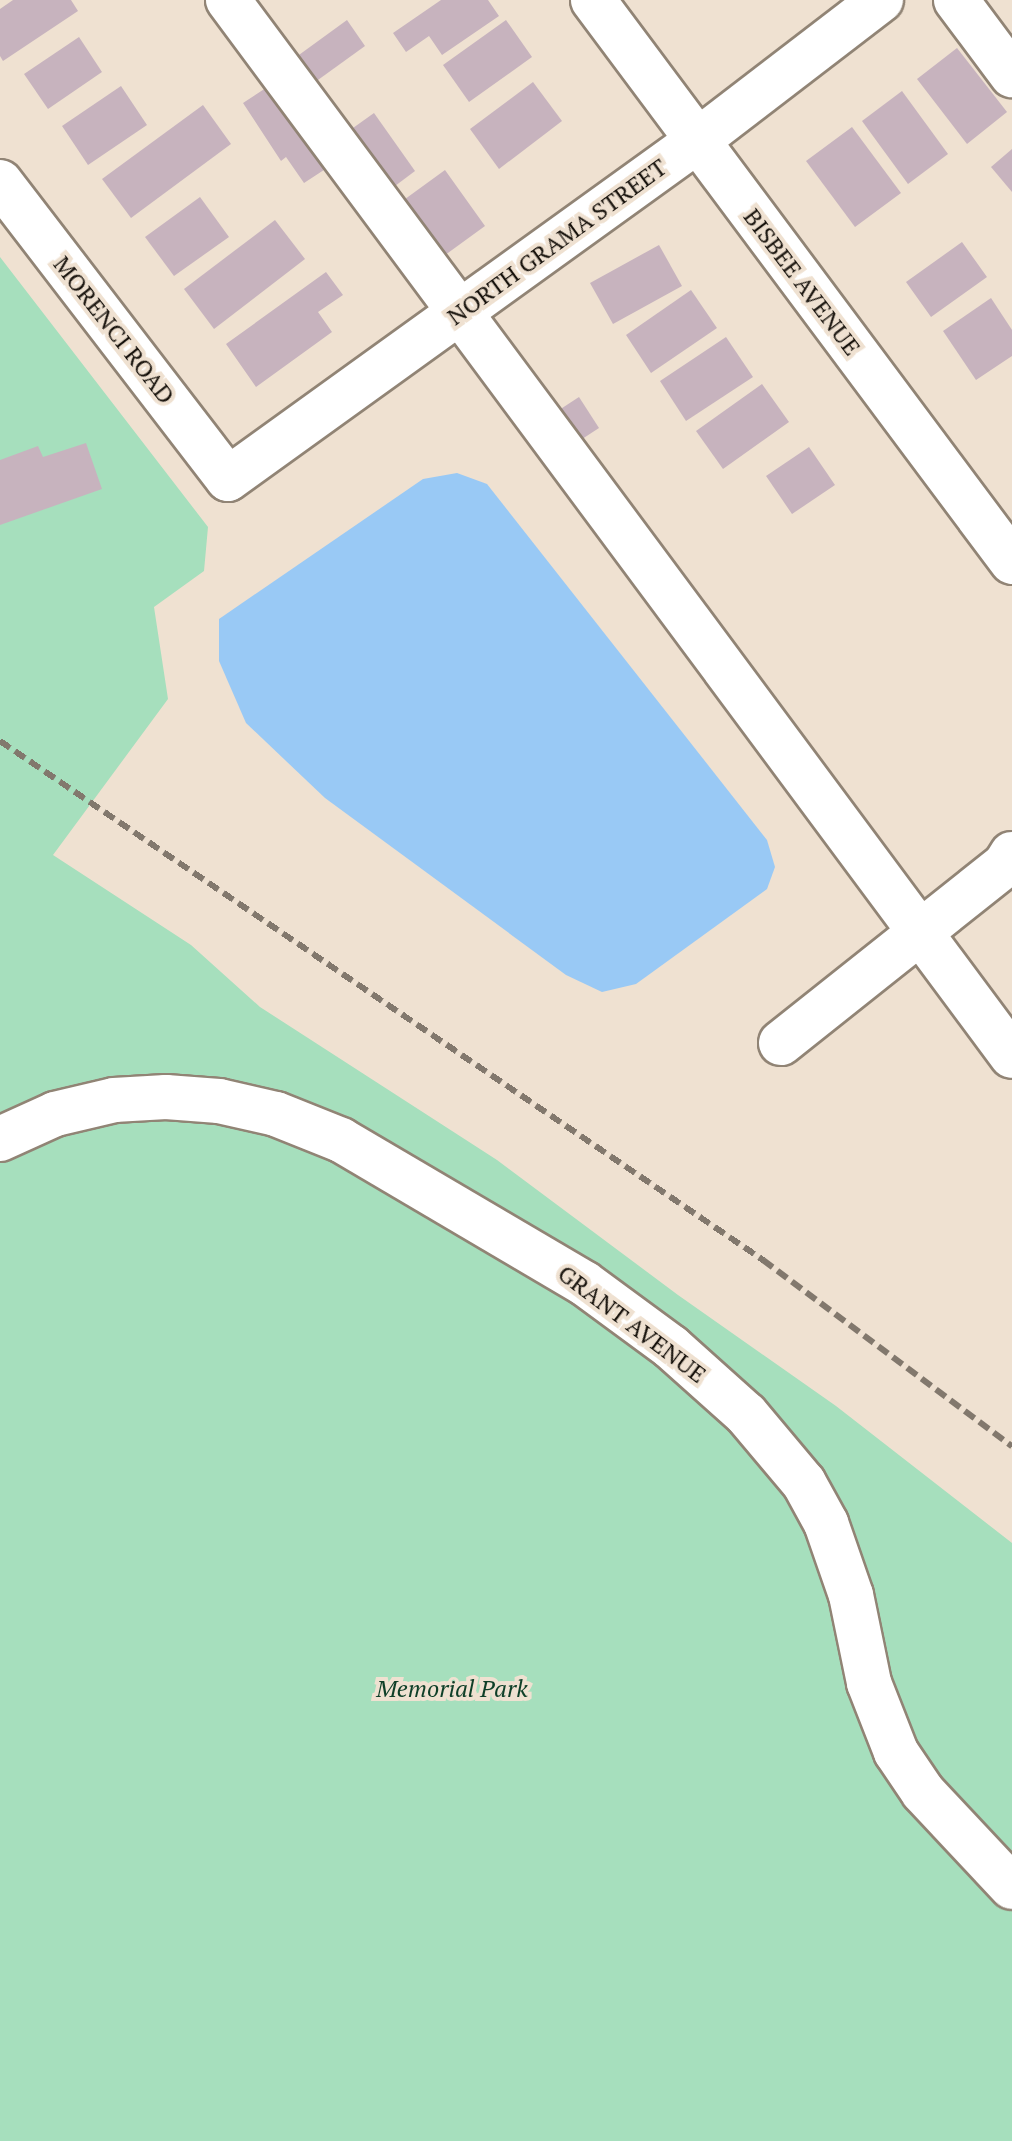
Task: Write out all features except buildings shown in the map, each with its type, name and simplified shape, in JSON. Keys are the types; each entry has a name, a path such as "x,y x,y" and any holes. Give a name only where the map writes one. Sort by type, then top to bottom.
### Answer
{"street":[{"path":"228,0 1012,1056"},
{"name":"BISBEE AVENUE","path":"593,0 1012,562"},
{"name":"NORTH GRAMA STREET","path":"228,479 697,141 881,0"},
{"path":"956,0 1012,75"},
{"name":"MORENCI ROAD","path":"0,182 228,479"},
{"path":"781,1043 919,930 1005,865 1012,854"},
{"name":"GRANT AVENUE","path":"0,1139 55,1114 114,1100 166,1097 219,1101 276,1114 341,1140 584,1283 671,1347 746,1414 804,1483 826,1523 851,1595 869,1683 896,1752 923,1792 1012,1887"}],"green space":[{"name":"Memorial Park","path":"0,257 208,527 204,571 154,607 168,699 53,855 191,945 260,1007 497,1160 678,1295 836,1406 1012,1543 1012,2141 0,2141"}],"water":[{"path":"457,473 487,484 767,840 775,867 767,889 636,984 602,992 566,975 325,798 246,723 219,661 219,619 423,479"}],"railway":[{"path":"0,741 763,1260 1012,1446"}]}
